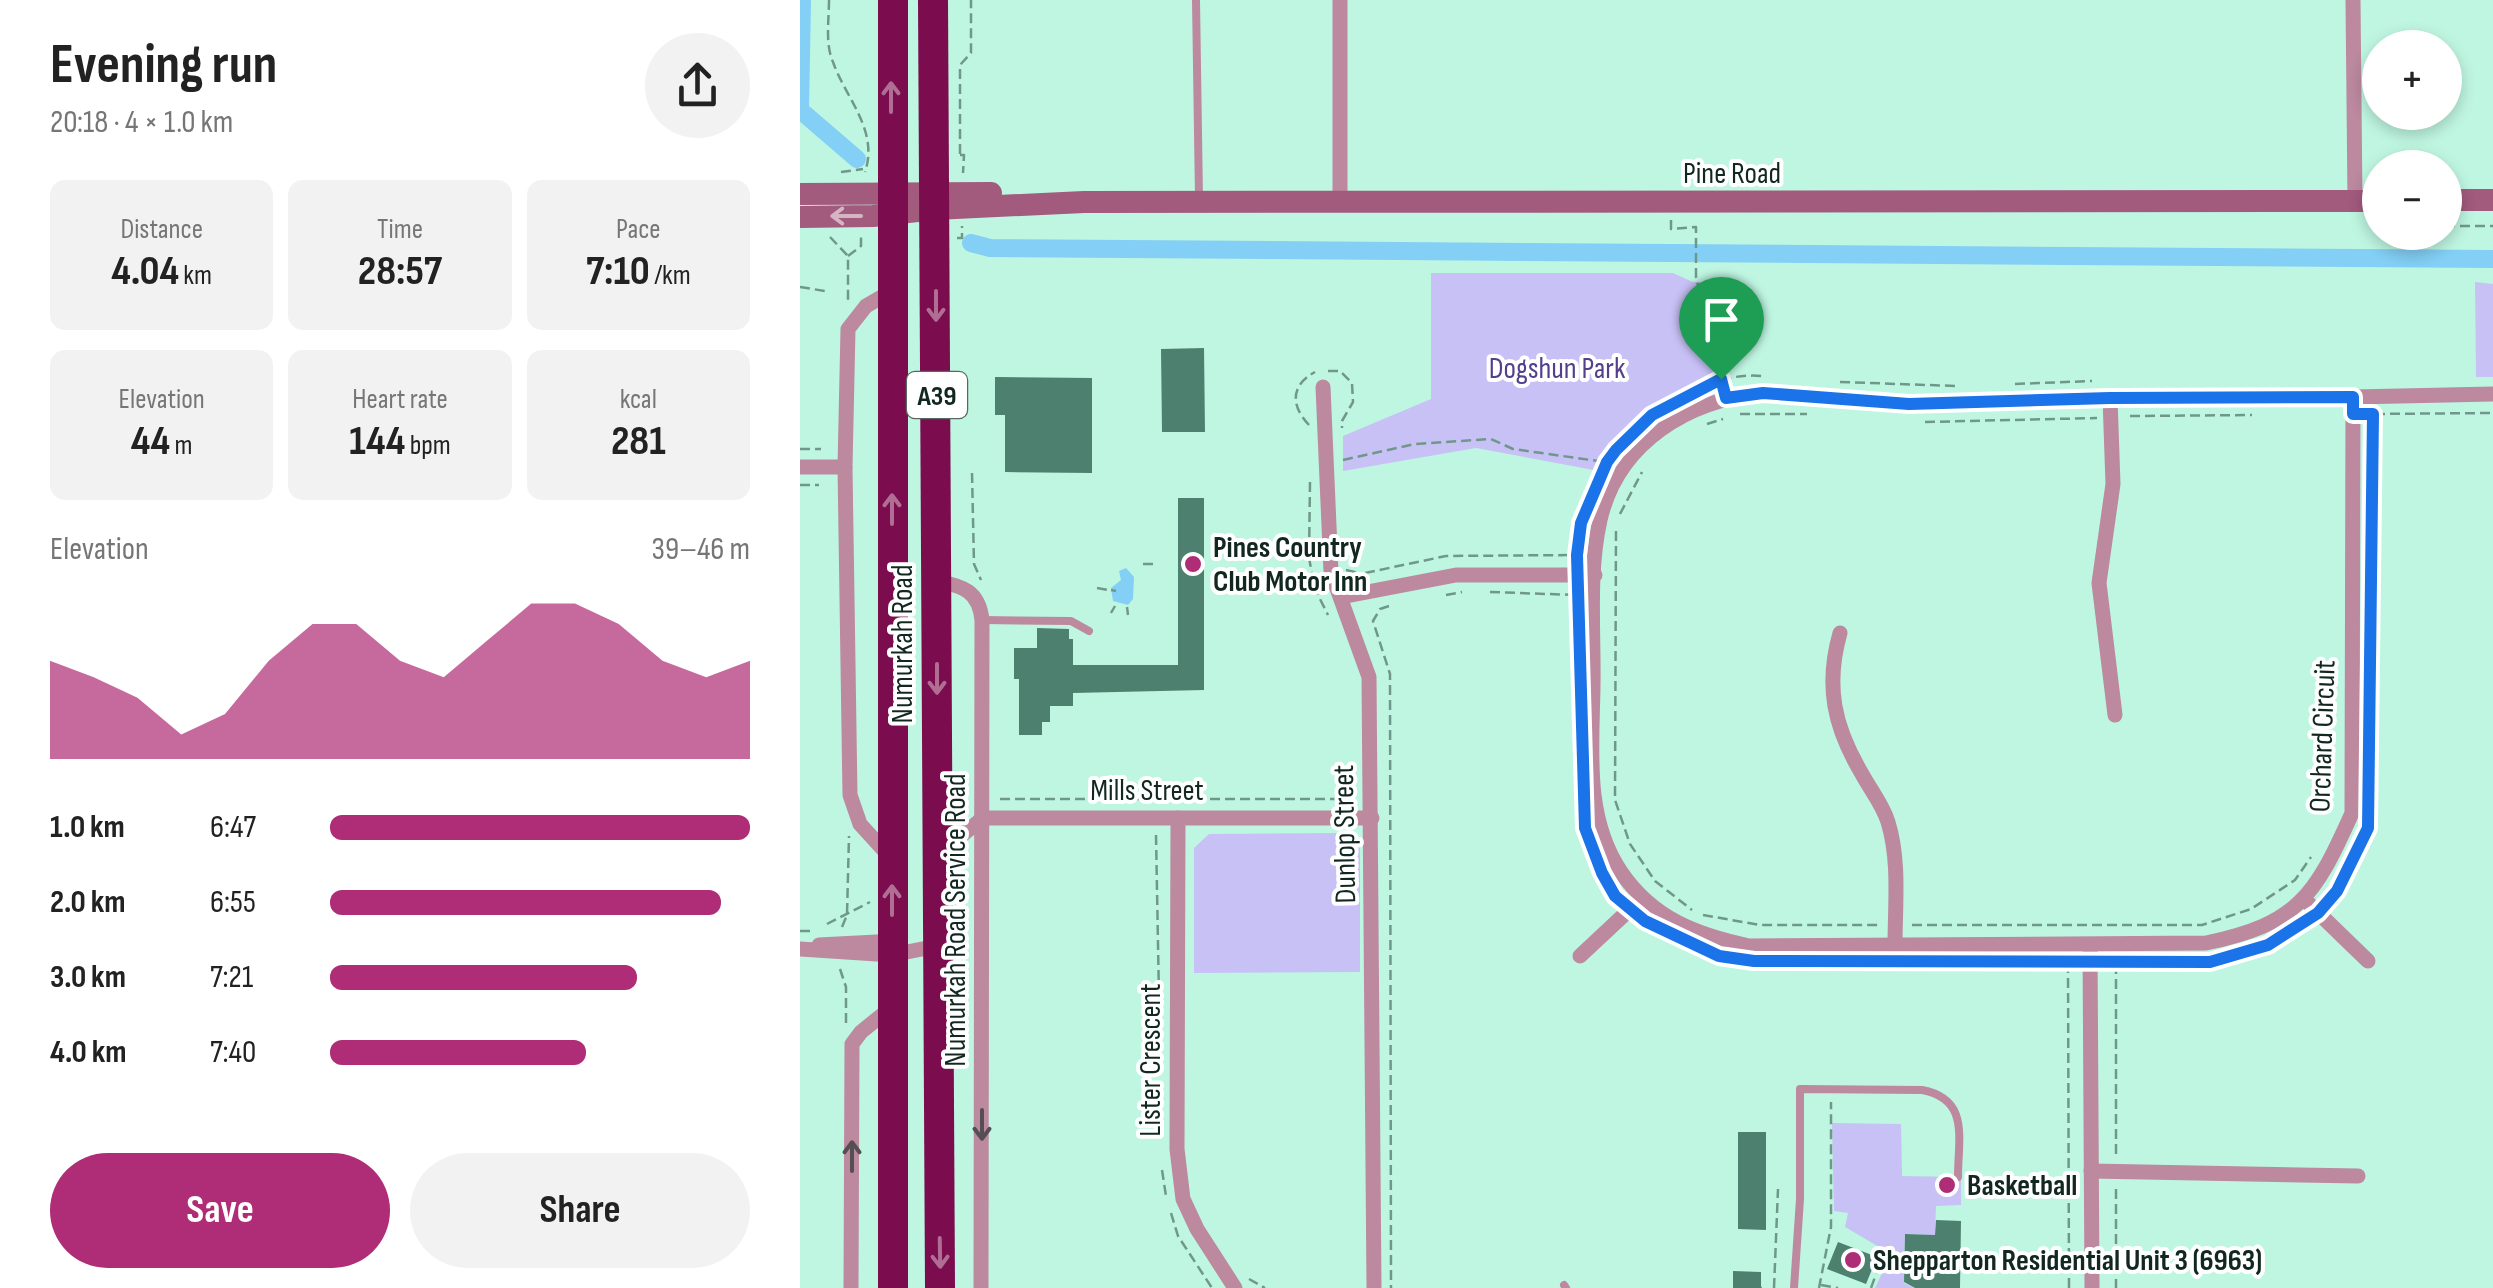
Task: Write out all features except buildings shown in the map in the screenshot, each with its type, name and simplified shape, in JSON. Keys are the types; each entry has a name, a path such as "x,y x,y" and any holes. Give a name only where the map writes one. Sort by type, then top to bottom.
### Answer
{"highway":[{"name":"Numurkah Road","path":"893,0 877,204 892,292 893,1288"},
{"name":"Numurkah Road","path":"934,0 940,1288"},
{"path":"892,642 920,596 936,581"}],"street":[{"path":"1340,0 1340,204"},
{"path":"2354,0 2355,201"},
{"path":"800,194 877,204"},
{"name":"Pine Road","path":"877,204 935,200 1340,204 2362,201"},
{"path":"2462,200 2493,200"},
{"path":"800,204 801,216 877,204"},
{"path":"848,329 866,306 892,292"},
{"name":"Numurkah Road Service Road","path":"848,329 845,467 850,795 860,824 892,860"},
{"name":"Dunlop Street","path":"1323,387 1331,572 1369,677 1374,1288"},
{"name":"Orchard Circuit","path":"1763,393 1909,404 2110,398 2353,397 2352,814 2322,874 2304,899 2269,926 2244,935 2206,943 2090,954 1895,946 1749,946 1702,936 1636,903 1619,870 1592,796 1595,575 1600,518 1628,459 1676,417 1726,398 1763,393"},
{"path":"2353,397 2493,394"},
{"path":"2110,398 2113,484 2099,583 2115,715"},
{"path":"800,467 845,467"},
{"path":"1341,597 1456,575 1595,575"},
{"path":"936,581 960,585 972,592 982,620"},
{"name":"Numurkah Road Service Road","path":"982,620 982,1288"},
{"path":"1840,634 1832,661 1830,691 1834,716 1850,755 1887,818 1896,854 1895,946"},
{"path":"936,856 983,818"},
{"name":"Mills Street","path":"983,818 1372,818"},
{"name":"Lister Crescent","path":"1178,818 1177,1148 1183,1199 1197,1229 1240,1282"},
{"path":"2304,899 2368,961"},
{"path":"1580,956 1636,903"},
{"path":"800,948 937,946"},
{"path":"2090,954 2092,1288"},
{"name":"Numurkah Road Service Road","path":"851,1288 852,1044 892,1008"},
{"path":"2091,1171 2358,1176"}],"lane":[{"path":"1196,0 1199,202"},
{"path":"982,620 1071,621 1089,631"},
{"path":"1794,1288 1800,1199 1800,1089 1939,1093 1952,1103 1957,1118 1958,1177"}],"path":[{"path":"829,0 832,62 866,128 866,169 877,204 861,246 848,256"},
{"path":"960,155 960,66 971,53 971,0"},
{"path":"835,173 866,169"},
{"path":"1678,203 1670,218 1671,229 1696,227 1696,277 1726,398"},
{"path":"801,216 807,228 830,237 848,256 848,329"},
{"path":"2462,226 2493,226"},
{"path":"800,287 825,291"},
{"path":"1684,398 1721,379 1747,374 1766,376"},
{"path":"2007,385 2102,381"},
{"path":"1840,382 1970,388"},
{"path":"1736,414 1805,414"},
{"path":"2353,414 2493,414"},
{"path":"2370,690 2373,414"},
{"path":"1916,421 2264,415"},
{"path":"1697,428 1723,419"},
{"path":"1342,461 1415,444 1491,439 1512,448 1607,462 1620,473"},
{"path":"800,450 822,449"},
{"path":"1644,469 1616,526 1615,800 1630,844 1655,881 1696,914 1760,925 2202,925 2251,910 2295,880 2312,856"},
{"path":"800,485 819,485"},
{"path":"1485,592 1578,595 1581,523"},
{"path":"1143,564 1156,564"},
{"path":"1097,588 1112,590"},
{"path":"1434,596 1466,592"},
{"path":"1390,605 1380,610 1373,621 1390,674 1392,1288"},
{"path":"1111,613 1115,606"},
{"path":"1127,608 1128,615"},
{"path":"998,799 1358,799"},
{"path":"2009,962 2068,962 2090,954 2116,962 2210,962 2268,945 2318,913 2337,891 2368,828 2368,808"},
{"path":"1609,884 1615,896 1636,903"},
{"path":"2068,962 2069,1288"},
{"path":"2116,962 2116,1288"},
{"path":"1831,1101 1831,1227 1819,1286 1838,1288"},
{"path":"1774,1288 1778,1189"},
{"path":"1827,1253 1834,1253"},
{"path":"1871,1288 1879,1266 1874,1263"},
{"path":"1240,1282 1265,1288"}],"green space":[{"name":"Dogshun Park","path":"1431,273 1673,273 1693,282 1708,282 1727,377 1687,391 1653,410 1624,436 1599,471 1476,448 1343,471 1343,436 1431,399"},
{"path":"2475,282 2493,284 2493,377 2476,377"},
{"path":"1342,833 1360,848 1360,972 1194,973 1194,848 1209,834"},
{"path":"1832,1123 1901,1124 1902,1176 1961,1177 1961,1205 1936,1206 1935,1235 1905,1234 1904,1268 1887,1267 1904,1270 1904,1283 1914,1288 1875,1288 1891,1254 1845,1227 1848,1213 1834,1211"}],"water":[{"path":"1126,568 1134,577 1133,599 1128,605 1113,601 1111,588 1121,580 1119,571"}],"waterway":[{"path":"802,0 800,110 857,159"},
{"path":"971,243 990,248 2493,259"}],"place":[{"name":"Pines Country Club Motor Inn","path":"1193,564"},
{"name":"Basketball","path":"1947,1185"},
{"name":"Shepparton Residential Unit 3 (6963)","path":"1853,1260"}],"route":[{"path":"1721,379 1726,398 1763,393 1909,404 2353,397 2353,414 2373,414 2368,828 2337,891 2318,913 2268,945 2210,962 1754,961 1719,956 1645,921 1615,896 1585,828 1577,555 1581,523 1616,450 1652,415 1721,379"}]}
